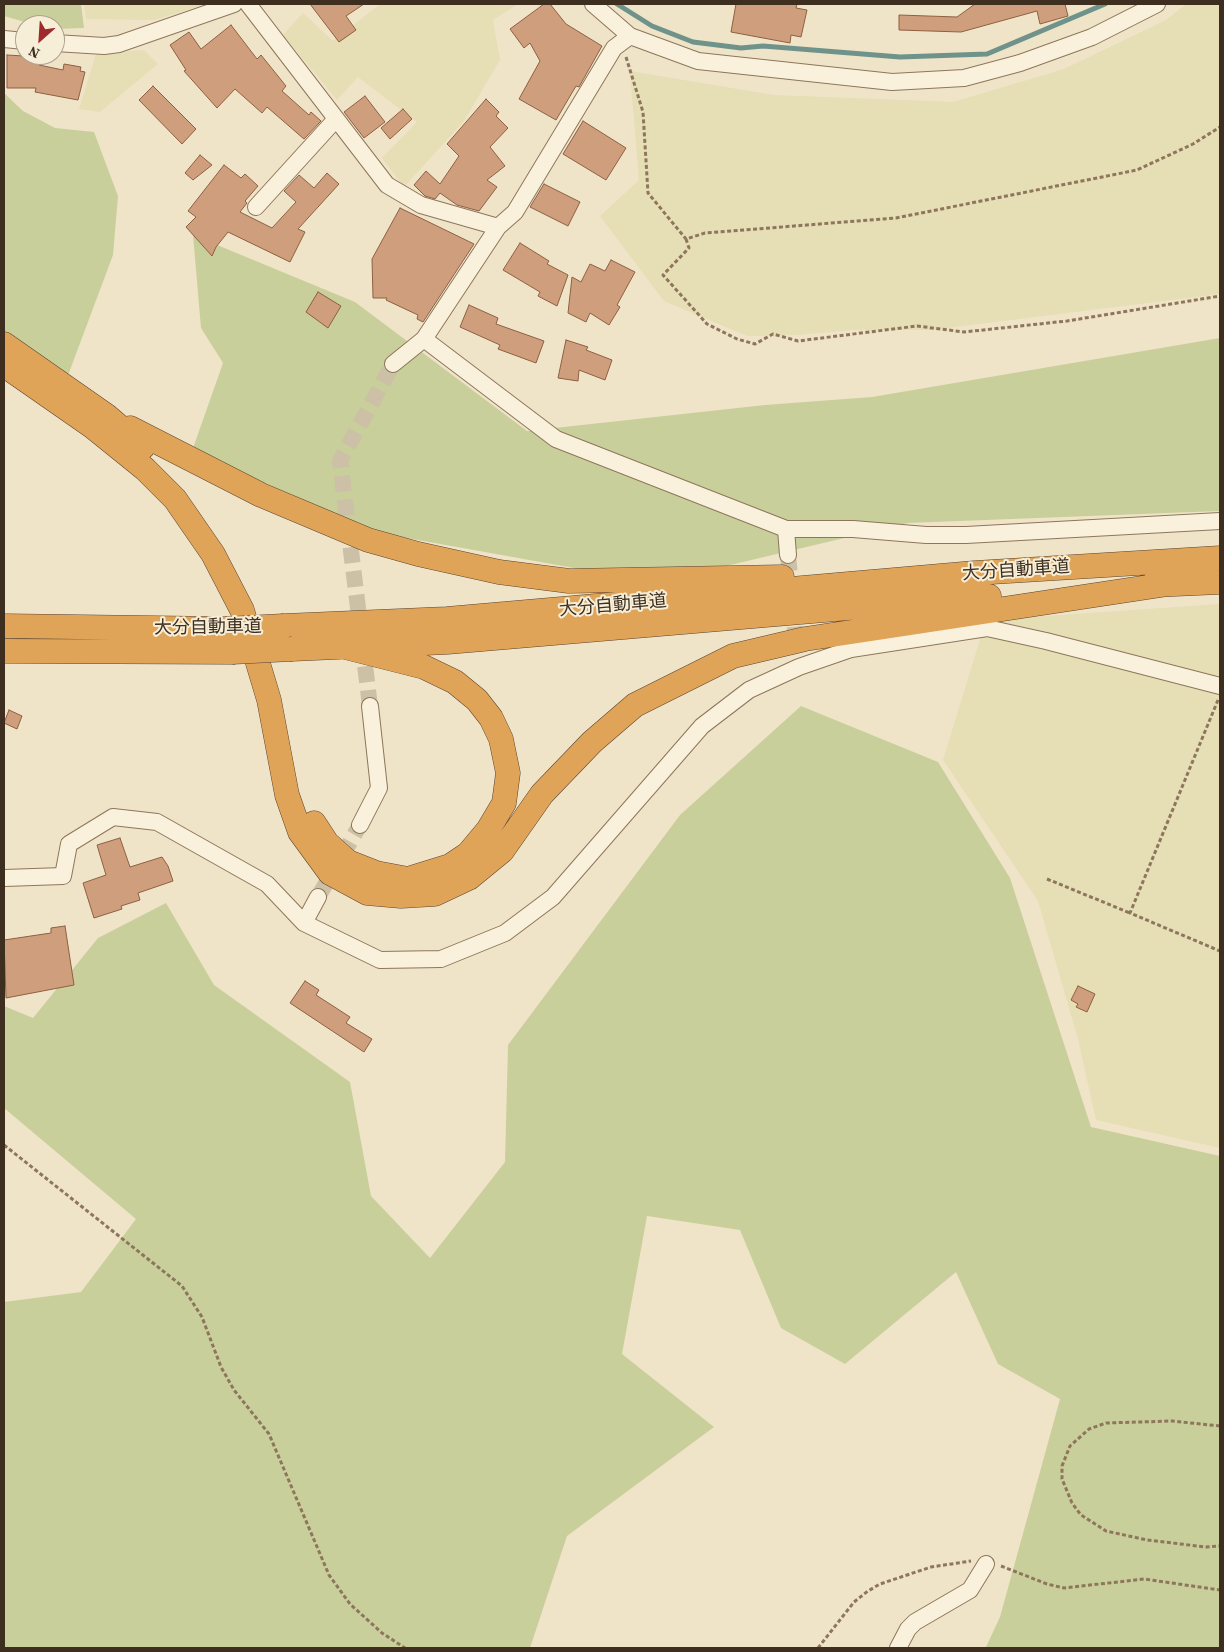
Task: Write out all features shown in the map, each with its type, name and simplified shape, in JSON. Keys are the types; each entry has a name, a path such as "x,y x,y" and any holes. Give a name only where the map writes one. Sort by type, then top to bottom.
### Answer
{"highway":[{"path":"4,344 106,416 146,450 178,484 225,548 245,584 254,608 288,735 294,773 311,818 327,843 348,862 376,873 408,879 450,866 468,854 488,830 504,803 508,773 501,738 491,718 477,700 455,682 424,667 340,646"},
{"path":"4,365 93,427 145,469 175,499 213,554 242,610 269,700 287,795 300,832 330,873 367,893 401,896 435,894 469,878 502,851 542,794 592,742 635,705 733,656 805,639 1168,584"},
{"path":"106,416 260,495 368,540 418,554 499,572 569,581 975,573"},
{"name":"大分自動車道","path":"4,626 226,629 447,619 586,609 975,573 1220,558"},
{"name":"大分自動車道","path":"4,650 232,652 456,642 978,597 1220,582"}],"street":[{"path":"65,44 104,46 119,44 234,4"},
{"path":"248,4 387,185 421,205 498,228"},
{"path":"593,4 626,40 698,61 892,82 964,78 1020,63 1092,38 1157,4"},
{"path":"393,364 424,339 498,228 515,212 614,48 626,40"},
{"path":"256,207 336,119"},
{"path":"424,339 556,439 786,529 853,529 926,535 1220,521"},
{"path":"786,529 788,555"},
{"path":"4,878 63,876 69,844 113,817 157,822 267,884 304,923 380,960 441,958 505,933 553,897 702,726 749,690 798,660 851,649 987,628 1046,640 1220,686"},
{"path":"360,825 379,788 370,706"},
{"path":"304,923 318,897"},
{"path":"898,1648 908,1629 915,1622 970,1590 986,1564"}],"path":[{"path":"626,40 643,112 648,193 686,239 689,248 663,275 707,324 737,339 755,344 773,334 798,341 917,326 964,332 1067,321 1220,296"},
{"path":"686,239 705,233 896,218 1137,170 1193,144 1220,127"},
{"path":"1130,913 1220,695"},
{"path":"1047,879 1220,951"},
{"path":"4,1145 182,1286 202,1317 221,1367 234,1390 268,1434 329,1575 350,1604 382,1633 405,1648"},
{"path":"1220,1426 1172,1421 1106,1424 1089,1429 1070,1446 1062,1466 1062,1479 1072,1503 1082,1515 1106,1530 1147,1540 1206,1547 1220,1546"},
{"path":"818,1648 854,1602 880,1584 931,1567 959,1561 976,1560 986,1564 1001,1566 1047,1584 1064,1588 1144,1579 1220,1590"}],"shaded area":[{"path":"84,4 206,4 154,20 86,19"},
{"path":"380,4 518,4 493,20 500,60 464,121 404,187 382,158 417,122 358,77 337,100 283,35 303,13 333,41"},
{"path":"1186,4 1220,4 1220,294 931,330 853,330 798,335 747,336 664,301 600,216 639,180 630,71 774,95 953,102 1064,69 1166,20"},
{"path":"144,50 158,64 100,112 79,109 96,54"},
{"path":"1220,604 1220,1148 1096,1120 1078,1039 1038,901 943,760 986,620"}],"green space":[{"path":"4,4 81,4 84,28 65,29 65,15 15,15 15,19 4,16"},
{"path":"4,93 23,111 55,128 94,132 118,196 113,255 67,378 4,336"},
{"path":"193,235 355,302 527,431 765,405 872,397 1220,338 1220,511 908,523 709,570 585,570 379,533 192,451 223,363 201,328"},
{"path":"801,706 938,762 1010,878 1091,1127 1220,1156 1220,1648 986,1647 1000,1617 1060,1399 998,1364 956,1272 845,1364 781,1328 740,1230 647,1216 622,1354 714,1427 567,1536 530,1648 4,1648 4,1302 81,1292 136,1219 4,1108 4,1006 33,1018 98,938 166,903 214,985 350,1082 371,1196 430,1258 505,1162 508,1045 680,815"}],"building":[{"path":"310,4 364,4 346,16 356,30 339,42"},
{"path":"544,4 550,4 566,24 602,46 579,87 576,86 556,120 519,99 540,61 530,43 524,48 510,29"},
{"path":"736,4 797,4 796,8 807,10 801,37 791,35 790,43 731,32"},
{"path":"975,4 1065,4 1068,16 1040,24 1037,11 961,32 899,30 899,15 957,17"},
{"path":"231,25 257,59 261,55 286,86 282,91 309,115 311,112 321,121 304,139 267,107 262,113 235,89 217,108 184,71 186,70 170,45 189,32 201,49"},
{"path":"7,55 15,55 15,65 39,65 63,70 65,64 81,67 80,71 85,72 78,100 35,92 36,88 7,88"},
{"path":"153,86 196,129 182,144 139,100"},
{"path":"365,96 385,122 364,138 344,112"},
{"path":"486,99 499,112 496,116 508,128 490,147 505,166 487,180 497,187 479,211 457,205 440,193 435,199 425,196 414,185 426,171 440,184 459,156 447,144"},
{"path":"403,109 412,119 390,139 381,128"},
{"path":"583,121 626,148 606,180 563,154"},
{"path":"200,155 212,165 193,180 185,173"},
{"path":"224,165 241,178 245,174 258,186 245,201 247,203 240,212 272,228 296,202 284,191 299,175 314,188 327,173 339,184 298,229 305,232 290,262 228,232 216,247 212,256 186,227 196,217 188,211"},
{"path":"544,184 580,202 568,226 530,207"},
{"path":"400,208 474,244 423,322 417,319 418,315 386,300 387,298 373,298 372,259"},
{"path":"520,243 549,261 547,264 568,275 557,306 538,296 540,292 503,270"},
{"path":"611,260 635,272 617,305 620,307 609,325 590,313 586,322 568,313 572,277 581,282 590,264 605,271"},
{"path":"318,292 341,306 328,328 306,312"},
{"path":"469,305 498,318 496,324 544,341 536,363 498,349 500,345 460,327"},
{"path":"566,340 588,347 586,350 612,360 605,380 579,370 578,381 558,378"},
{"path":"9,710 22,716 17,729 4,723"},
{"path":"120,838 130,867 162,857 168,866 173,881 138,893 140,900 121,906 122,909 94,918 83,883 106,875 97,845"},
{"path":"65,926 74,985 6,998 4,940 51,933 51,928"},
{"path":"305,981 319,990 316,995 350,1017 346,1023 372,1039 364,1052 290,1003"},
{"path":"1078,986 1095,994 1087,1012 1076,1007 1078,1004 1071,1000"}],"waterway":[{"path":"617,4 652,26 693,42 741,48 763,46 900,57 987,54 1105,4"}],"tunnel":[{"path":"370,706 340,461 393,364"},
{"path":"788,555 797,650"},
{"path":"318,897 360,825"}]}
